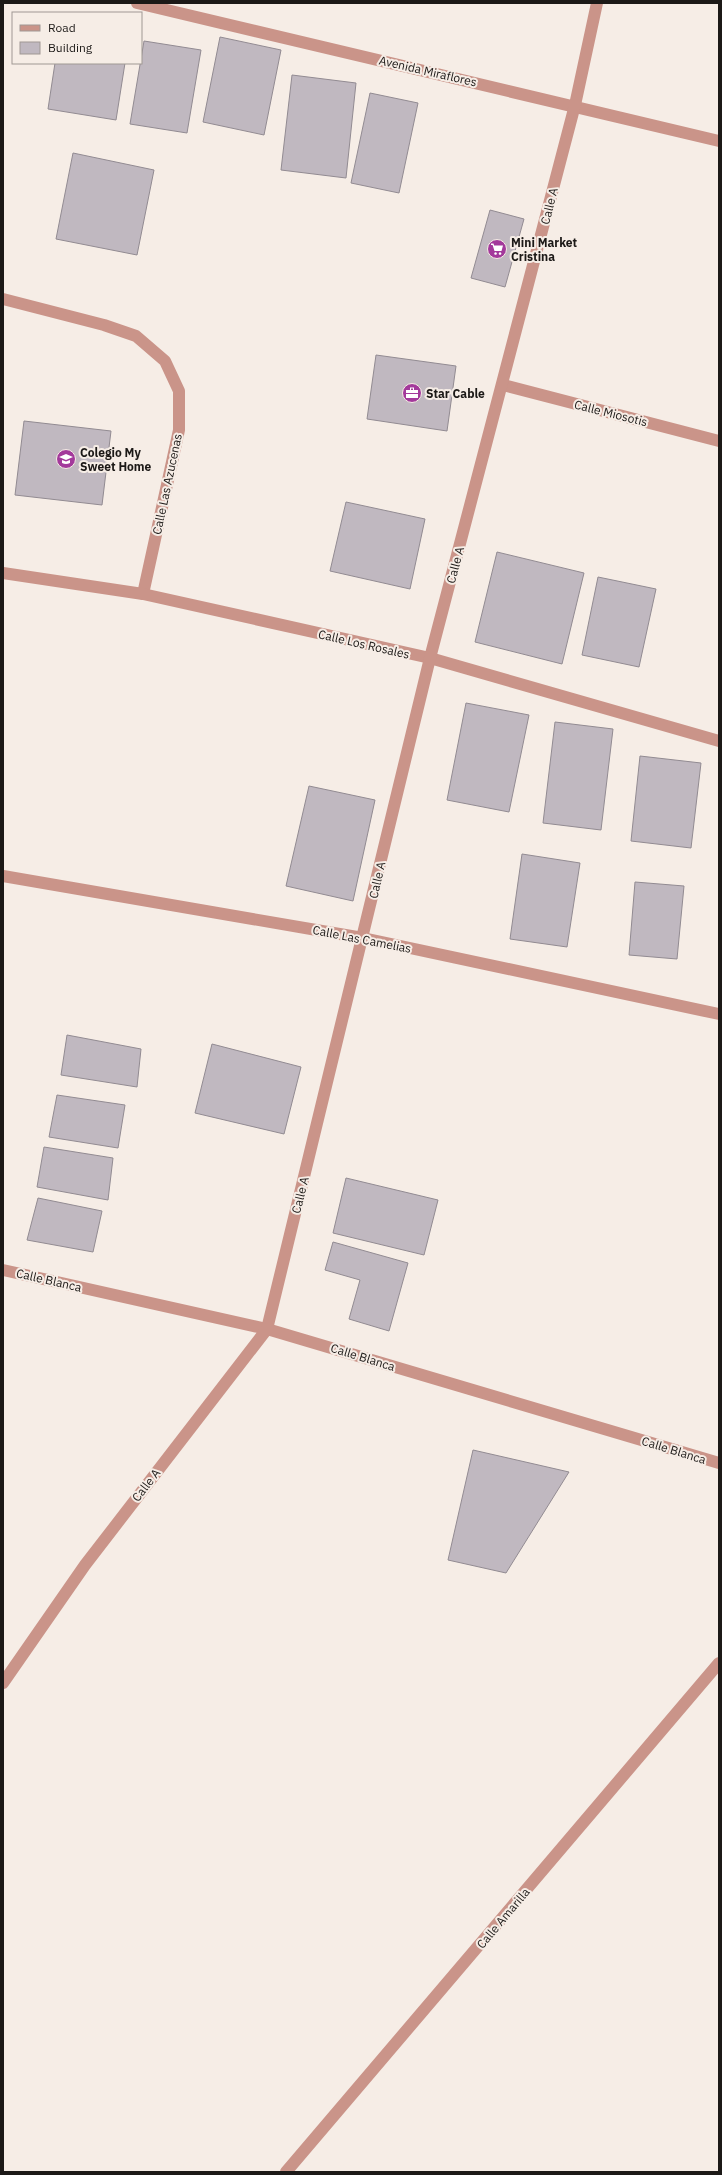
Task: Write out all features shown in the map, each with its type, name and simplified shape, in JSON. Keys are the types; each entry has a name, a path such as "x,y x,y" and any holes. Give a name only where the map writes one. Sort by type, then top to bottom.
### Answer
{"street":[{"name":"Avenida Miraflores","path":"137,3 575,105 719,141"},
{"name":"Calle A","path":"3,1683 85,1564 267,1329 430,658 503,386 575,105 597,3"},
{"name":"Calle Las Azucenas","path":"3,300 104,325 136,336 165,361 179,391 179,430 144,594"},
{"name":"Calle Miosotis","path":"503,386 719,441"},
{"name":"Calle Los Rosales","path":"3,573 144,594 430,658 719,741"},
{"name":"Calle Las Camelias","path":"3,876 363,938 719,1014"},
{"name":"Calle Blanca","path":"3,1270 267,1329 719,1463"},
{"name":"Calle Amarilla","path":"286,2172 719,1663"}],"building":[{"path":"220,37 281,50 264,135 203,122"},
{"path":"144,41 201,50 187,133 130,124 140,64 142,64"},
{"path":"55,64 125,64 116,120 48,109"},
{"path":"292,75 356,83 346,178 281,170"},
{"path":"370,93 418,103 399,193 351,183"},
{"path":"73,153 154,170 137,255 56,239"},
{"name":"Mini Market Cristina","path":"490,210 524,219 505,287 471,278"},
{"name":"Star Cable","path":"376,355 456,366 447,431 367,419"},
{"path":"24,421 111,431 102,505 15,495"},
{"path":"346,502 425,519 410,589 330,571"},
{"path":"497,552 584,573 562,664 475,642"},
{"path":"598,577 656,589 639,667 582,655"},
{"path":"466,703 529,715 509,812 447,800"},
{"path":"555,722 613,729 601,830 543,823"},
{"path":"640,756 701,763 691,848 631,841"},
{"path":"309,786 375,800 353,901 286,886"},
{"path":"522,854 580,863 567,947 510,939"},
{"path":"635,882 684,886 677,959 629,955"},
{"path":"67,1035 141,1049 137,1087 61,1075"},
{"path":"212,1044 301,1067 284,1134 195,1113"},
{"path":"57,1095 125,1105 118,1148 49,1137"},
{"path":"44,1147 113,1158 108,1200 37,1187"},
{"path":"346,1178 438,1200 424,1255 333,1233"},
{"path":"38,1198 102,1211 93,1252 27,1240"},
{"path":"333,1242 408,1263 389,1331 349,1319 360,1280 325,1270"},
{"path":"473,1450 569,1472 506,1573 448,1560"}],"place":[{"name":"Mini Market Cristina","path":"497,249"},
{"name":"Star Cable","path":"412,393"},
{"name":"Colegio My Sweet Home","path":"66,459"}]}
